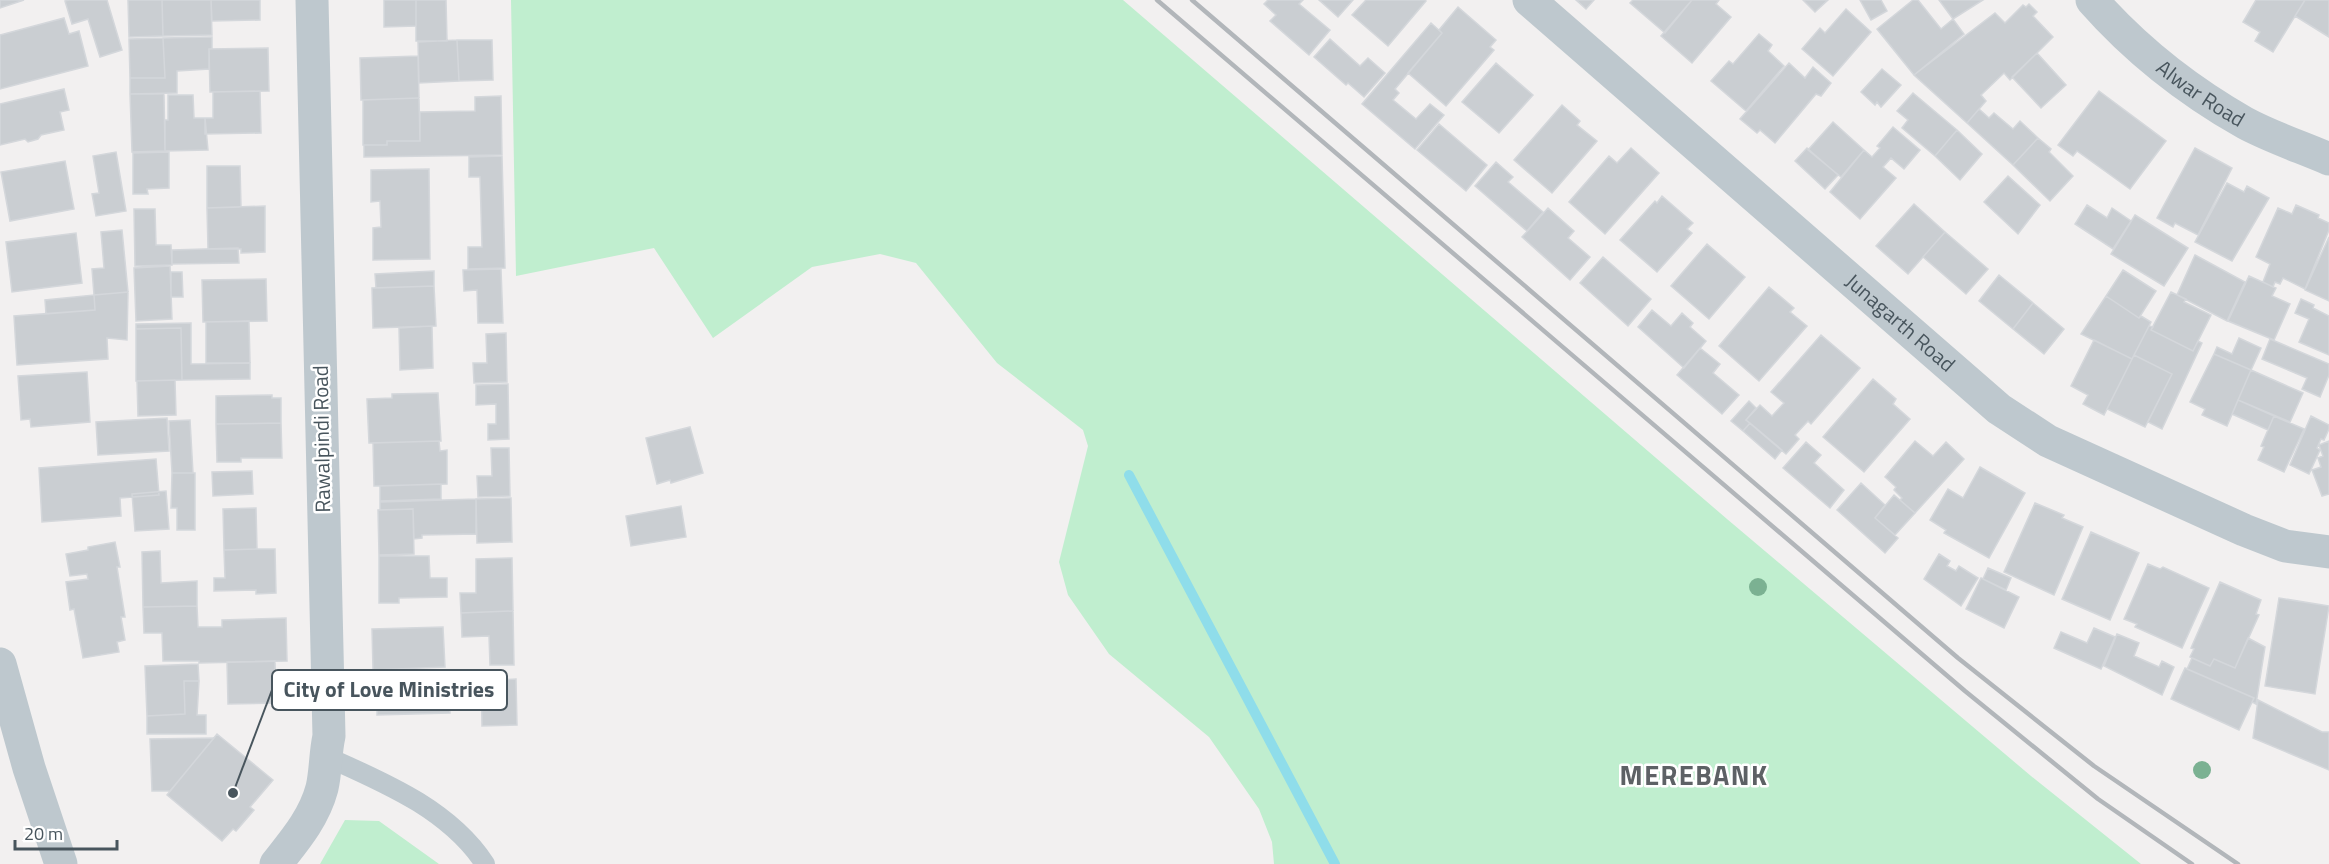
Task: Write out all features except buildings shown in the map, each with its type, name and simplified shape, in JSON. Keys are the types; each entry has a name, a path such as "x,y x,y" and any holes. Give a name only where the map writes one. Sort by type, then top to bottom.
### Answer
{"street":[{"name":"Rawalpindi Road","path":"276,864 305,827 315,809 324,779 329,736 312,0"},
{"name":"Junagarth Road","path":"1529,0 1999,409 2048,441 2244,530 2285,546 2329,552"},
{"name":"Alwar Road","path":"2092,0 2168,73 2247,124 2329,159"},
{"path":"0,664 29,768 62,864"}],"lane":[{"path":"325,756 377,779 443,818 474,847 485,864"}],"green space":[{"path":"511,0 1123,0 1727,519 2031,776 2141,864 1274,864 1272,842 1259,809 1209,737 1109,654 1068,595 1059,562 1088,446 1083,430 997,363 916,263 880,254 812,267 713,338 654,248 516,276"},
{"path":"345,820 379,821 439,864 320,864"}],"waterway":[{"path":"1129,475 1335,864"}],"railway":[{"path":"1157,0 1965,691 2098,799 2192,864"},
{"path":"1192,0 1958,658 2094,766 2238,864"}],"place":[{"name":"City of Love Ministries","path":"233,793"}],"district":[{"name":"MEREBANK","path":"1694,776"}]}
